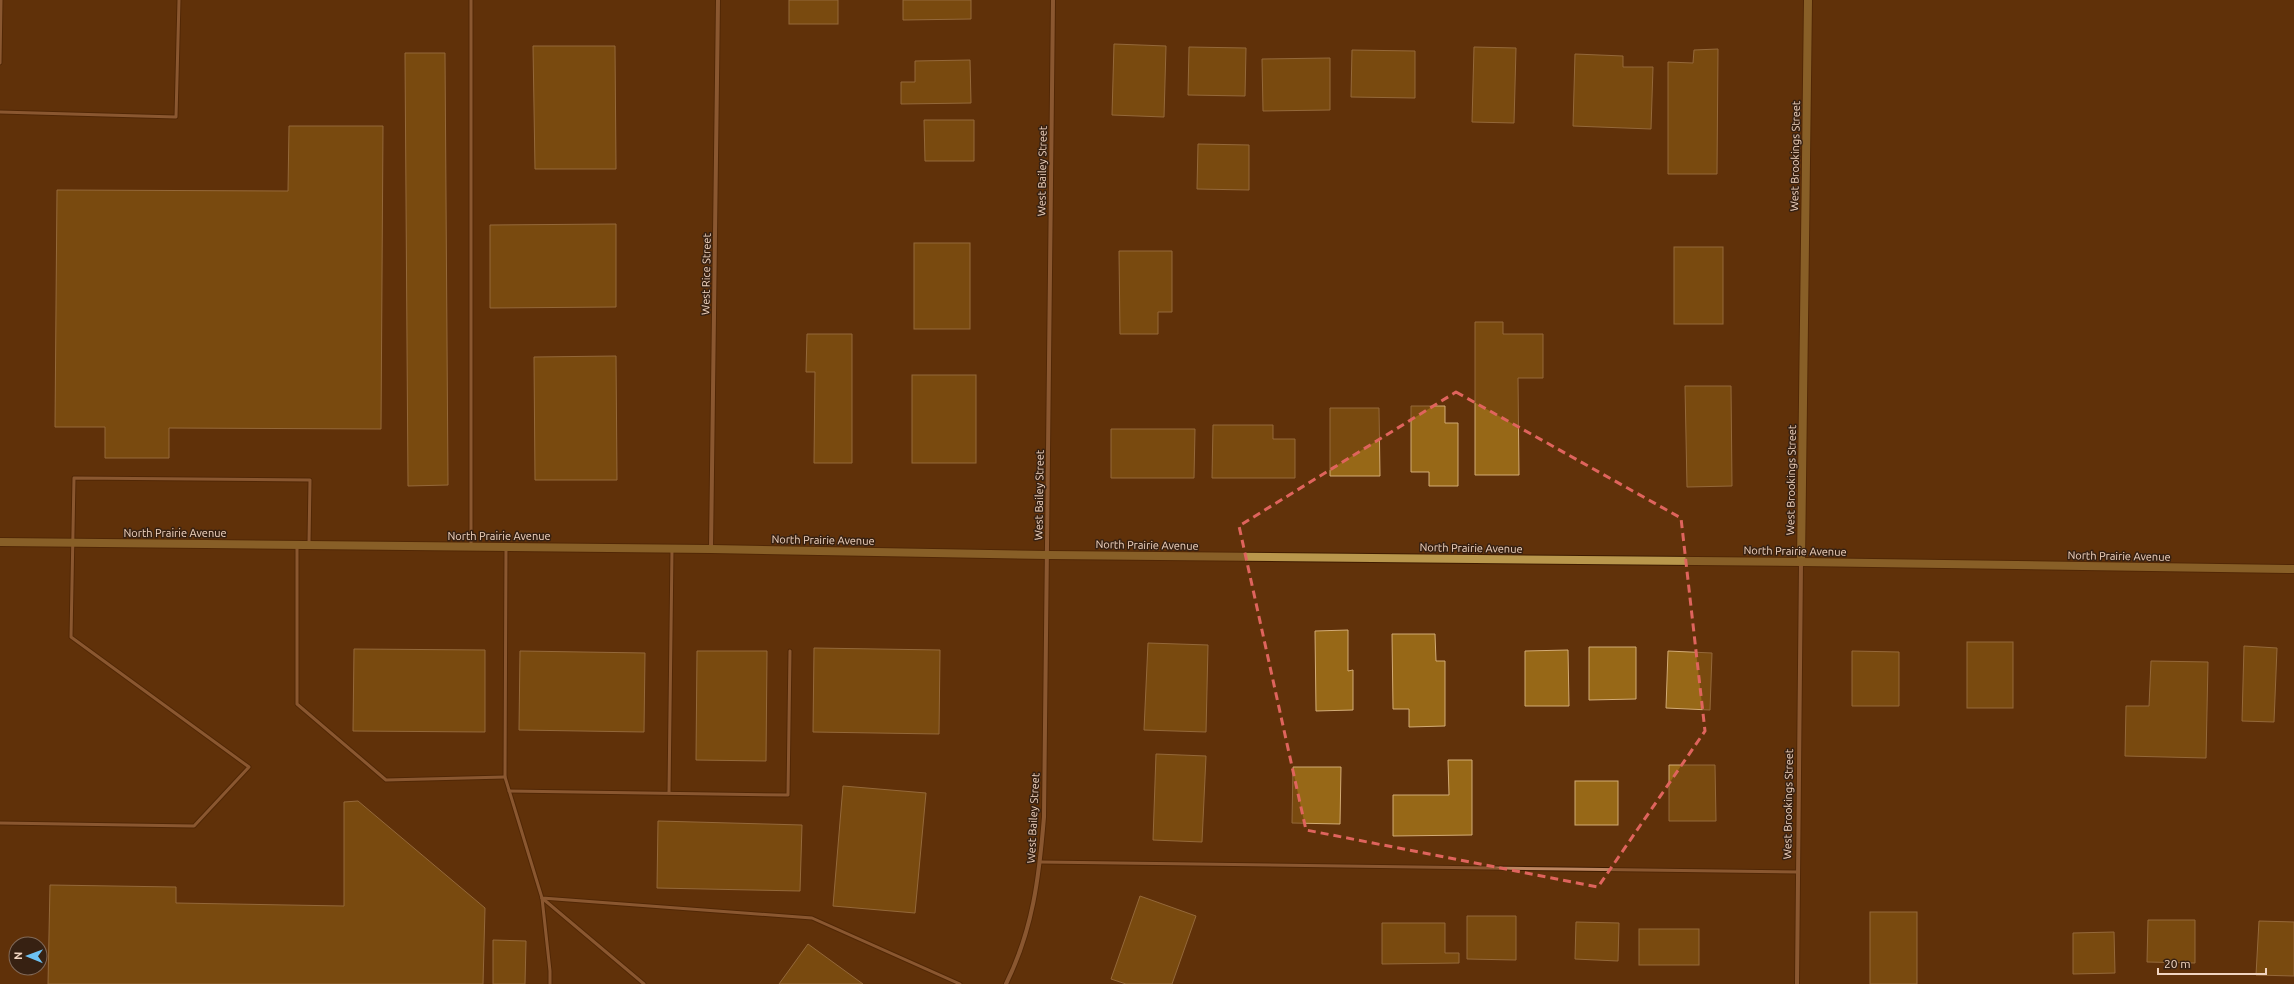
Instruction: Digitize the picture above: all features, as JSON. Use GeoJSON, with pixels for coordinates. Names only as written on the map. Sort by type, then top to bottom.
{"type":"FeatureCollection","features":[{"type":"Feature","properties":{"kind":"street","name":"West Rice Street"},"geometry":{"type":"LineString","coordinates":[[712,549],[718,0]]}},
{"type":"Feature","properties":{"kind":"street","name":"West Bailey Street"},"geometry":{"type":"LineString","coordinates":[[1006,984],[1019,957],[1030,921],[1040,862],[1044,817],[1053,0]]}},
{"type":"Feature","properties":{"kind":"street","name":"West Brookings Street"},"geometry":{"type":"LineString","coordinates":[[1797,984],[1808,0]]}},
{"type":"Feature","properties":{"kind":"street","name":"North Prairie Avenue"},"geometry":{"type":"LineString","coordinates":[[0,542],[672,548],[1048,555],[1801,562],[2294,569]]}},
{"type":"Feature","properties":{"kind":"lane"},"geometry":{"type":"LineString","coordinates":[[0,63],[1,0]]}},
{"type":"Feature","properties":{"kind":"lane"},"geometry":{"type":"LineString","coordinates":[[0,112],[176,117],[179,0]]}},
{"type":"Feature","properties":{"kind":"lane"},"geometry":{"type":"LineString","coordinates":[[471,0],[471,547]]}},
{"type":"Feature","properties":{"kind":"lane"},"geometry":{"type":"LineString","coordinates":[[0,823],[194,826],[249,767],[71,637],[74,543],[74,478],[310,480],[309,545]]}},
{"type":"Feature","properties":{"kind":"lane"},"geometry":{"type":"LineString","coordinates":[[296,545],[297,704],[386,780],[505,777]]}},
{"type":"Feature","properties":{"kind":"lane"},"geometry":{"type":"LineString","coordinates":[[506,547],[505,777],[542,898],[550,971],[550,984]]}},
{"type":"Feature","properties":{"kind":"lane"},"geometry":{"type":"LineString","coordinates":[[669,793],[672,548]]}},
{"type":"Feature","properties":{"kind":"lane"},"geometry":{"type":"LineString","coordinates":[[509,791],[788,795],[790,651]]}},
{"type":"Feature","properties":{"kind":"lane"},"geometry":{"type":"LineString","coordinates":[[1040,862],[1798,872]]}},
{"type":"Feature","properties":{"kind":"lane"},"geometry":{"type":"LineString","coordinates":[[542,898],[644,984]]}},
{"type":"Feature","properties":{"kind":"lane"},"geometry":{"type":"LineString","coordinates":[[542,898],[812,918],[960,984]]}},
{"type":"Feature","properties":{"kind":"highlighted area"},"geometry":{"type":"Polygon","coordinates":[[[1456,392],[1681,518],[1705,731],[1598,887],[1306,830],[1239,526],[1456,392]]]}},
{"type":"Feature","properties":{"kind":"building"},"geometry":{"type":"Polygon","coordinates":[[[789,0],[838,0],[838,24],[789,24],[789,0]]]}},
{"type":"Feature","properties":{"kind":"building"},"geometry":{"type":"Polygon","coordinates":[[[903,0],[971,0],[971,19],[903,20],[903,0]]]}},
{"type":"Feature","properties":{"kind":"building"},"geometry":{"type":"Polygon","coordinates":[[[1114,44],[1166,46],[1164,117],[1112,115],[1114,44]]]}},
{"type":"Feature","properties":{"kind":"building"},"geometry":{"type":"Polygon","coordinates":[[[533,46],[615,46],[616,169],[535,169],[533,46]]]}},
{"type":"Feature","properties":{"kind":"building"},"geometry":{"type":"Polygon","coordinates":[[[1189,47],[1246,48],[1245,96],[1188,95],[1189,47]]]}},
{"type":"Feature","properties":{"kind":"building"},"geometry":{"type":"Polygon","coordinates":[[[1474,47],[1516,48],[1514,123],[1472,122],[1474,47]]]}},
{"type":"Feature","properties":{"kind":"building"},"geometry":{"type":"Polygon","coordinates":[[[1718,49],[1717,174],[1668,174],[1668,62],[1693,63],[1694,50],[1718,49]]]}},
{"type":"Feature","properties":{"kind":"building"},"geometry":{"type":"Polygon","coordinates":[[[1352,50],[1415,51],[1415,98],[1351,97],[1352,50]]]}},
{"type":"Feature","properties":{"kind":"building"},"geometry":{"type":"Polygon","coordinates":[[[405,53],[445,53],[448,485],[408,486],[405,53]]]}},
{"type":"Feature","properties":{"kind":"building"},"geometry":{"type":"Polygon","coordinates":[[[1575,54],[1623,56],[1623,67],[1653,67],[1651,129],[1573,126],[1575,54]]]}},
{"type":"Feature","properties":{"kind":"building"},"geometry":{"type":"Polygon","coordinates":[[[1330,58],[1330,110],[1263,111],[1262,59],[1330,58]]]}},
{"type":"Feature","properties":{"kind":"building"},"geometry":{"type":"Polygon","coordinates":[[[970,60],[971,103],[901,104],[901,82],[915,82],[915,61],[970,60]]]}},
{"type":"Feature","properties":{"kind":"building"},"geometry":{"type":"Polygon","coordinates":[[[924,120],[974,120],[974,161],[925,161],[924,120]]]}},
{"type":"Feature","properties":{"kind":"building"},"geometry":{"type":"Polygon","coordinates":[[[289,126],[383,126],[381,429],[169,428],[169,458],[105,458],[105,427],[55,427],[57,190],[288,191],[289,126]]]}},
{"type":"Feature","properties":{"kind":"building"},"geometry":{"type":"Polygon","coordinates":[[[1198,144],[1249,145],[1249,190],[1197,189],[1198,144]]]}},
{"type":"Feature","properties":{"kind":"building"},"geometry":{"type":"Polygon","coordinates":[[[616,224],[616,307],[490,308],[490,225],[616,224]]]}},
{"type":"Feature","properties":{"kind":"building"},"geometry":{"type":"Polygon","coordinates":[[[914,243],[970,243],[970,329],[914,329],[914,243]]]}},
{"type":"Feature","properties":{"kind":"building"},"geometry":{"type":"Polygon","coordinates":[[[1674,247],[1723,247],[1723,324],[1674,324],[1674,247]]]}},
{"type":"Feature","properties":{"kind":"building"},"geometry":{"type":"Polygon","coordinates":[[[1119,251],[1172,251],[1172,312],[1158,312],[1158,334],[1120,334],[1119,251]]]}},
{"type":"Feature","properties":{"kind":"building"},"geometry":{"type":"Polygon","coordinates":[[[1475,322],[1503,322],[1503,334],[1543,334],[1543,378],[1518,378],[1519,475],[1475,475],[1475,322]]]}},
{"type":"Feature","properties":{"kind":"building"},"geometry":{"type":"Polygon","coordinates":[[[807,334],[852,334],[852,463],[814,463],[815,372],[806,372],[807,334]]]}},
{"type":"Feature","properties":{"kind":"building"},"geometry":{"type":"Polygon","coordinates":[[[616,356],[617,480],[535,480],[534,357],[616,356]]]}},
{"type":"Feature","properties":{"kind":"building"},"geometry":{"type":"Polygon","coordinates":[[[912,375],[976,375],[976,463],[912,463],[912,375]]]}},
{"type":"Feature","properties":{"kind":"building"},"geometry":{"type":"Polygon","coordinates":[[[1685,386],[1731,386],[1732,486],[1687,487],[1685,386]]]}},
{"type":"Feature","properties":{"kind":"building"},"geometry":{"type":"Polygon","coordinates":[[[1411,406],[1445,406],[1445,423],[1458,423],[1458,486],[1429,486],[1429,472],[1411,472],[1411,406]]]}},
{"type":"Feature","properties":{"kind":"building"},"geometry":{"type":"Polygon","coordinates":[[[1330,408],[1379,408],[1380,476],[1330,476],[1330,408]]]}},
{"type":"Feature","properties":{"kind":"building"},"geometry":{"type":"Polygon","coordinates":[[[1213,425],[1273,425],[1273,439],[1295,439],[1295,478],[1212,478],[1213,425]]]}},
{"type":"Feature","properties":{"kind":"building"},"geometry":{"type":"Polygon","coordinates":[[[1111,429],[1195,429],[1194,478],[1111,478],[1111,429]]]}},
{"type":"Feature","properties":{"kind":"building"},"geometry":{"type":"Polygon","coordinates":[[[1348,630],[1348,671],[1353,670],[1353,710],[1316,711],[1315,631],[1348,630]]]}},
{"type":"Feature","properties":{"kind":"building"},"geometry":{"type":"Polygon","coordinates":[[[1392,634],[1435,634],[1436,661],[1445,661],[1445,726],[1409,727],[1409,709],[1393,709],[1392,634]]]}},
{"type":"Feature","properties":{"kind":"building"},"geometry":{"type":"Polygon","coordinates":[[[1967,642],[2013,642],[2013,708],[1967,708],[1967,642]]]}},
{"type":"Feature","properties":{"kind":"building"},"geometry":{"type":"Polygon","coordinates":[[[1148,643],[1208,645],[1206,732],[1144,730],[1148,643]]]}},
{"type":"Feature","properties":{"kind":"building"},"geometry":{"type":"Polygon","coordinates":[[[2244,646],[2277,648],[2274,722],[2242,721],[2244,646]]]}},
{"type":"Feature","properties":{"kind":"building"},"geometry":{"type":"Polygon","coordinates":[[[1589,647],[1636,647],[1636,699],[1589,700],[1589,647]]]}},
{"type":"Feature","properties":{"kind":"building"},"geometry":{"type":"Polygon","coordinates":[[[814,648],[940,650],[939,734],[813,732],[814,648]]]}},
{"type":"Feature","properties":{"kind":"building"},"geometry":{"type":"Polygon","coordinates":[[[354,649],[485,650],[485,732],[353,731],[354,649]]]}},
{"type":"Feature","properties":{"kind":"building"},"geometry":{"type":"Polygon","coordinates":[[[1568,650],[1569,706],[1525,706],[1525,651],[1568,650]]]}},
{"type":"Feature","properties":{"kind":"building"},"geometry":{"type":"Polygon","coordinates":[[[520,651],[645,653],[644,732],[519,730],[520,651]]]}},
{"type":"Feature","properties":{"kind":"building"},"geometry":{"type":"Polygon","coordinates":[[[697,651],[767,651],[766,761],[696,760],[697,651]]]}},
{"type":"Feature","properties":{"kind":"building"},"geometry":{"type":"Polygon","coordinates":[[[1668,651],[1712,653],[1710,710],[1666,708],[1668,651]]]}},
{"type":"Feature","properties":{"kind":"building"},"geometry":{"type":"Polygon","coordinates":[[[1852,651],[1899,652],[1899,706],[1852,706],[1852,651]]]}},
{"type":"Feature","properties":{"kind":"building"},"geometry":{"type":"Polygon","coordinates":[[[2151,661],[2208,662],[2206,758],[2125,756],[2126,706],[2149,706],[2151,661]]]}},
{"type":"Feature","properties":{"kind":"building"},"geometry":{"type":"Polygon","coordinates":[[[1156,754],[1206,756],[1202,842],[1153,840],[1156,754]]]}},
{"type":"Feature","properties":{"kind":"building"},"geometry":{"type":"Polygon","coordinates":[[[1448,760],[1472,760],[1472,835],[1393,836],[1393,795],[1449,795],[1448,760]]]}},
{"type":"Feature","properties":{"kind":"building"},"geometry":{"type":"Polygon","coordinates":[[[1669,765],[1715,765],[1716,821],[1669,821],[1669,765]]]}},
{"type":"Feature","properties":{"kind":"building"},"geometry":{"type":"Polygon","coordinates":[[[1293,767],[1341,767],[1340,824],[1292,823],[1293,767]]]}},
{"type":"Feature","properties":{"kind":"building"},"geometry":{"type":"Polygon","coordinates":[[[1575,781],[1618,781],[1618,825],[1575,825],[1575,781]]]}},
{"type":"Feature","properties":{"kind":"building"},"geometry":{"type":"Polygon","coordinates":[[[843,786],[926,793],[915,913],[833,906],[843,786]]]}},
{"type":"Feature","properties":{"kind":"building"},"geometry":{"type":"Polygon","coordinates":[[[358,801],[485,908],[483,984],[48,984],[50,885],[176,887],[176,903],[344,906],[344,802],[358,801]]]}},
{"type":"Feature","properties":{"kind":"building"},"geometry":{"type":"Polygon","coordinates":[[[658,821],[802,825],[800,891],[657,888],[658,821]]]}},
{"type":"Feature","properties":{"kind":"building"},"geometry":{"type":"Polygon","coordinates":[[[1140,896],[1196,916],[1172,984],[1126,984],[1111,979],[1140,896]]]}},
{"type":"Feature","properties":{"kind":"building"},"geometry":{"type":"Polygon","coordinates":[[[1870,912],[1917,912],[1917,984],[1870,984],[1870,912]]]}},
{"type":"Feature","properties":{"kind":"building"},"geometry":{"type":"Polygon","coordinates":[[[1467,916],[1516,916],[1516,960],[1467,959],[1467,916]]]}},
{"type":"Feature","properties":{"kind":"building"},"geometry":{"type":"Polygon","coordinates":[[[2148,920],[2195,920],[2195,963],[2147,962],[2148,920]]]}},
{"type":"Feature","properties":{"kind":"building"},"geometry":{"type":"Polygon","coordinates":[[[2259,921],[2294,922],[2294,976],[2256,975],[2259,921]]]}},
{"type":"Feature","properties":{"kind":"building"},"geometry":{"type":"Polygon","coordinates":[[[1576,922],[1619,923],[1618,961],[1575,959],[1576,922]]]}},
{"type":"Feature","properties":{"kind":"building"},"geometry":{"type":"Polygon","coordinates":[[[1382,923],[1445,923],[1445,953],[1459,953],[1459,963],[1382,964],[1382,923]]]}},
{"type":"Feature","properties":{"kind":"building"},"geometry":{"type":"Polygon","coordinates":[[[1639,929],[1699,929],[1699,965],[1639,965],[1639,929]]]}},
{"type":"Feature","properties":{"kind":"building"},"geometry":{"type":"Polygon","coordinates":[[[2114,932],[2115,973],[2073,974],[2073,933],[2114,932]]]}},
{"type":"Feature","properties":{"kind":"building"},"geometry":{"type":"Polygon","coordinates":[[[493,940],[526,941],[525,984],[493,984],[493,940]]]}},
{"type":"Feature","properties":{"kind":"building"},"geometry":{"type":"Polygon","coordinates":[[[808,944],[863,984],[779,984],[808,944]]]}}]}
